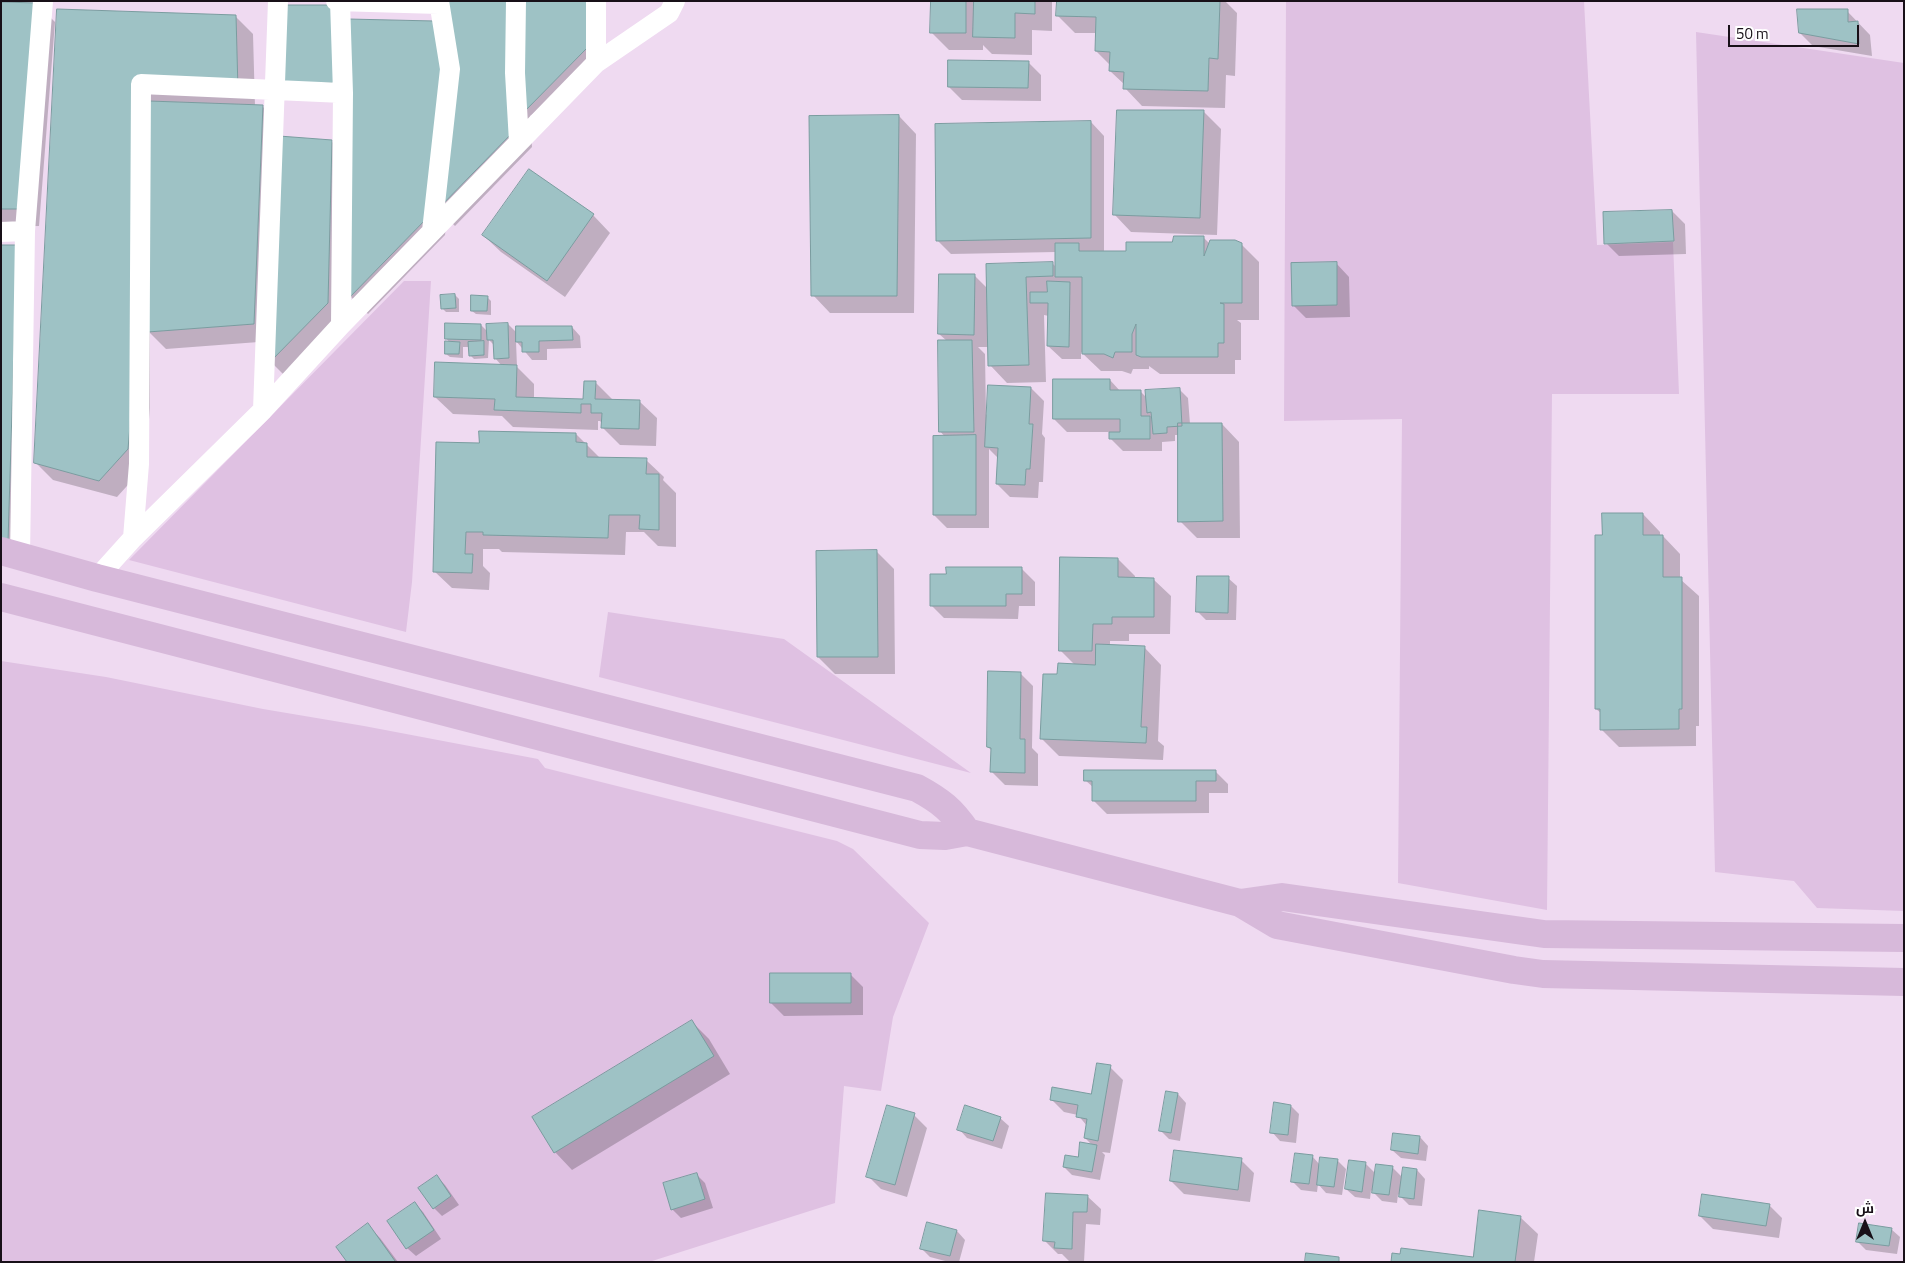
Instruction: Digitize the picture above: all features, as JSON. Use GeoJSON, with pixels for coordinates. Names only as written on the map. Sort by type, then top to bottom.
{"type":"FeatureCollection","features":[{"type":"Feature","properties":{"kind":"main road"},"geometry":{"type":"LineString","coordinates":[[11,554],[97,578],[917,788],[938,799],[955,814],[967,832]]}},
{"type":"Feature","properties":{"kind":"main road"},"geometry":{"type":"LineString","coordinates":[[1,597],[920,835],[945,836],[967,832],[1240,903],[1277,925],[1543,974],[1904,982]]}},
{"type":"Feature","properties":{"kind":"main road"},"geometry":{"type":"LineString","coordinates":[[1240,903],[1282,897],[1544,934],[1904,938]]}},
{"type":"Feature","properties":{"kind":"street"},"geometry":{"type":"LineString","coordinates":[[11,554],[25,231],[43,1]]}},
{"type":"Feature","properties":{"kind":"street"},"geometry":{"type":"LineString","coordinates":[[263,410],[278,1]]}},
{"type":"Feature","properties":{"kind":"street"},"geometry":{"type":"LineString","coordinates":[[336,1],[439,3],[450,69],[432,231]]}},
{"type":"Feature","properties":{"kind":"street"},"geometry":{"type":"LineString","coordinates":[[516,1],[515,73],[519,142]]}},
{"type":"Feature","properties":{"kind":"street"},"geometry":{"type":"LineString","coordinates":[[596,1],[596,63]]}},
{"type":"Feature","properties":{"kind":"street"},"geometry":{"type":"LineString","coordinates":[[97,578],[133,538],[263,410],[341,325],[596,63],[668,13],[675,1]]}},
{"type":"Feature","properties":{"kind":"street"},"geometry":{"type":"LineString","coordinates":[[340,2],[343,93],[341,325]]}},
{"type":"Feature","properties":{"kind":"street"},"geometry":{"type":"LineString","coordinates":[[133,538],[139,464],[141,84],[343,93]]}},
{"type":"Feature","properties":{"kind":"street"},"geometry":{"type":"LineString","coordinates":[[1,232],[25,231]]}},
{"type":"Feature","properties":{"kind":"shaded area"},"geometry":{"type":"Polygon","coordinates":[[[1286,1],[1584,1],[1597,245],[1673,242],[1679,394],[1552,394],[1547,910],[1398,883],[1402,419],[1284,421],[1286,1]]]}},
{"type":"Feature","properties":{"kind":"shaded area"},"geometry":{"type":"Polygon","coordinates":[[[1696,32],[1904,63],[1904,911],[1817,908],[1794,881],[1715,872],[1696,32]]]}},
{"type":"Feature","properties":{"kind":"shaded area"},"geometry":{"type":"Polygon","coordinates":[[[404,281],[431,281],[412,582],[406,632],[129,560],[404,281]]]}},
{"type":"Feature","properties":{"kind":"shaded area"},"geometry":{"type":"Polygon","coordinates":[[[608,612],[784,639],[971,773],[599,677],[608,612]]]}},
{"type":"Feature","properties":{"kind":"shaded area"},"geometry":{"type":"Polygon","coordinates":[[[1,661],[106,677],[263,709],[538,759],[545,768],[837,841],[853,849],[929,923],[893,1017],[881,1091],[844,1086],[835,1203],[649,1262],[1,1262],[1,661]]]}},
{"type":"Feature","properties":{"kind":"building"},"geometry":{"type":"Polygon","coordinates":[[[443,1],[513,1],[515,130],[437,210],[443,1]]]}},
{"type":"Feature","properties":{"kind":"building"},"geometry":{"type":"Polygon","coordinates":[[[522,1],[587,1],[587,48],[524,112],[522,1]]]}},
{"type":"Feature","properties":{"kind":"building"},"geometry":{"type":"Polygon","coordinates":[[[931,1],[966,1],[966,33],[930,33],[931,1]]]}},
{"type":"Feature","properties":{"kind":"building"},"geometry":{"type":"Polygon","coordinates":[[[974,1],[1035,1],[1035,14],[1015,13],[1015,38],[973,37],[974,1]]]}},
{"type":"Feature","properties":{"kind":"building"},"geometry":{"type":"Polygon","coordinates":[[[1057,1],[1220,1],[1218,59],[1209,58],[1208,91],[1123,89],[1124,72],[1109,71],[1110,52],[1095,51],[1096,17],[1056,16],[1057,1]]]}},
{"type":"Feature","properties":{"kind":"building"},"geometry":{"type":"Polygon","coordinates":[[[1,2],[38,3],[22,209],[1,209],[1,2]]]}},
{"type":"Feature","properties":{"kind":"building"},"geometry":{"type":"Polygon","coordinates":[[[276,5],[338,5],[337,83],[275,83],[276,5]]]}},
{"type":"Feature","properties":{"kind":"building"},"geometry":{"type":"Polygon","coordinates":[[[57,9],[236,15],[238,90],[135,87],[133,390],[128,449],[99,481],[34,463],[57,9]]]}},
{"type":"Feature","properties":{"kind":"building"},"geometry":{"type":"Polygon","coordinates":[[[1797,9],[1848,9],[1848,22],[1858,21],[1859,44],[1799,33],[1797,9]]]}},
{"type":"Feature","properties":{"kind":"building"},"geometry":{"type":"Polygon","coordinates":[[[348,19],[434,21],[443,77],[428,217],[349,298],[348,19]]]}},
{"type":"Feature","properties":{"kind":"building"},"geometry":{"type":"Polygon","coordinates":[[[948,60],[1029,61],[1028,88],[948,87],[948,60]]]}},
{"type":"Feature","properties":{"kind":"building"},"geometry":{"type":"Polygon","coordinates":[[[149,101],[263,105],[254,324],[148,332],[149,101]]]}},
{"type":"Feature","properties":{"kind":"building"},"geometry":{"type":"Polygon","coordinates":[[[1117,110],[1204,110],[1200,218],[1113,215],[1117,110]]]}},
{"type":"Feature","properties":{"kind":"building"},"geometry":{"type":"Polygon","coordinates":[[[899,115],[897,296],[811,296],[809,116],[899,115]]]}},
{"type":"Feature","properties":{"kind":"building"},"geometry":{"type":"Polygon","coordinates":[[[1091,121],[1091,238],[936,241],[935,124],[1091,121]]]}},
{"type":"Feature","properties":{"kind":"building"},"geometry":{"type":"Polygon","coordinates":[[[279,136],[332,140],[328,303],[270,362],[279,136]]]}},
{"type":"Feature","properties":{"kind":"building"},"geometry":{"type":"Polygon","coordinates":[[[529,169],[594,214],[547,281],[482,235],[529,169]]]}},
{"type":"Feature","properties":{"kind":"building"},"geometry":{"type":"Polygon","coordinates":[[[1672,210],[1674,241],[1604,244],[1603,212],[1672,210]]]}},
{"type":"Feature","properties":{"kind":"building"},"geometry":{"type":"Polygon","coordinates":[[[1174,236],[1204,236],[1204,256],[1210,240],[1235,240],[1242,243],[1242,303],[1220,303],[1224,304],[1224,343],[1218,343],[1218,357],[1141,357],[1136,355],[1136,324],[1132,334],[1132,352],[1115,352],[1113,358],[1104,354],[1082,354],[1082,277],[1055,277],[1055,243],[1079,243],[1079,251],[1126,251],[1126,242],[1172,242],[1174,236]]]}},
{"type":"Feature","properties":{"kind":"building"},"geometry":{"type":"Polygon","coordinates":[[[1,245],[17,245],[8,542],[1,540],[1,245]]]}},
{"type":"Feature","properties":{"kind":"building"},"geometry":{"type":"Polygon","coordinates":[[[1053,262],[1053,276],[1026,277],[1029,365],[988,366],[986,264],[1053,262]]]}},
{"type":"Feature","properties":{"kind":"building"},"geometry":{"type":"Polygon","coordinates":[[[1337,262],[1337,305],[1292,306],[1291,263],[1337,262]]]}},
{"type":"Feature","properties":{"kind":"building"},"geometry":{"type":"Polygon","coordinates":[[[939,274],[975,274],[974,335],[938,334],[939,274]]]}},
{"type":"Feature","properties":{"kind":"building"},"geometry":{"type":"Polygon","coordinates":[[[1047,281],[1070,282],[1069,347],[1047,346],[1048,303],[1030,303],[1030,292],[1047,292],[1047,281]]]}},
{"type":"Feature","properties":{"kind":"building"},"geometry":{"type":"Polygon","coordinates":[[[455,294],[456,308],[441,309],[440,295],[455,294]]]}},
{"type":"Feature","properties":{"kind":"building"},"geometry":{"type":"Polygon","coordinates":[[[471,295],[488,296],[487,311],[471,311],[471,295]]]}},
{"type":"Feature","properties":{"kind":"building"},"geometry":{"type":"Polygon","coordinates":[[[445,323],[481,324],[481,340],[445,339],[445,323]]]}},
{"type":"Feature","properties":{"kind":"building"},"geometry":{"type":"Polygon","coordinates":[[[508,323],[509,358],[494,359],[493,340],[487,340],[486,324],[508,323]]]}},
{"type":"Feature","properties":{"kind":"building"},"geometry":{"type":"Polygon","coordinates":[[[516,326],[572,326],[573,340],[539,341],[539,352],[522,352],[522,342],[516,342],[516,326]]]}},
{"type":"Feature","properties":{"kind":"building"},"geometry":{"type":"Polygon","coordinates":[[[938,340],[972,340],[974,432],[939,432],[938,340]]]}},
{"type":"Feature","properties":{"kind":"building"},"geometry":{"type":"Polygon","coordinates":[[[445,341],[460,342],[459,354],[445,354],[445,341]]]}},
{"type":"Feature","properties":{"kind":"building"},"geometry":{"type":"Polygon","coordinates":[[[484,341],[484,355],[469,356],[468,342],[484,341]]]}},
{"type":"Feature","properties":{"kind":"building"},"geometry":{"type":"Polygon","coordinates":[[[435,362],[517,365],[516,397],[583,399],[584,381],[596,381],[595,399],[640,400],[639,429],[601,428],[602,413],[591,413],[591,404],[581,404],[581,413],[494,410],[495,399],[434,397],[435,362]]]}},
{"type":"Feature","properties":{"kind":"building"},"geometry":{"type":"Polygon","coordinates":[[[1053,379],[1110,379],[1110,390],[1141,390],[1141,416],[1150,416],[1150,439],[1109,439],[1109,432],[1120,432],[1120,419],[1053,419],[1053,379]]]}},
{"type":"Feature","properties":{"kind":"building"},"geometry":{"type":"Polygon","coordinates":[[[988,385],[1031,387],[1029,424],[1033,424],[1030,469],[1026,469],[1025,485],[996,484],[998,448],[985,447],[988,385]]]}},
{"type":"Feature","properties":{"kind":"building"},"geometry":{"type":"Polygon","coordinates":[[[1180,388],[1182,426],[1167,427],[1167,433],[1153,434],[1151,412],[1147,413],[1145,390],[1180,388]]]}},
{"type":"Feature","properties":{"kind":"building"},"geometry":{"type":"Polygon","coordinates":[[[1178,423],[1222,423],[1223,521],[1178,522],[1178,423]]]}},
{"type":"Feature","properties":{"kind":"building"},"geometry":{"type":"Polygon","coordinates":[[[479,431],[576,433],[576,442],[587,443],[587,457],[647,458],[646,474],[659,474],[659,530],[639,529],[640,515],[609,515],[608,538],[483,535],[483,532],[466,532],[465,554],[473,554],[472,573],[433,572],[436,442],[479,443],[479,431]]]}},
{"type":"Feature","properties":{"kind":"building"},"geometry":{"type":"Polygon","coordinates":[[[976,435],[976,515],[933,515],[933,436],[976,435]]]}},
{"type":"Feature","properties":{"kind":"building"},"geometry":{"type":"Polygon","coordinates":[[[1602,513],[1643,513],[1643,535],[1663,535],[1663,577],[1682,577],[1682,709],[1679,709],[1679,729],[1600,730],[1600,709],[1595,709],[1595,535],[1602,535],[1602,513]]]}},
{"type":"Feature","properties":{"kind":"building"},"geometry":{"type":"Polygon","coordinates":[[[877,550],[878,657],[817,657],[816,551],[877,550]]]}},
{"type":"Feature","properties":{"kind":"building"},"geometry":{"type":"Polygon","coordinates":[[[1060,557],[1118,558],[1118,577],[1154,578],[1154,617],[1112,617],[1112,624],[1093,624],[1092,651],[1059,651],[1060,557]]]}},
{"type":"Feature","properties":{"kind":"building"},"geometry":{"type":"Polygon","coordinates":[[[946,567],[1022,567],[1022,594],[1006,594],[1006,606],[930,606],[930,574],[946,574],[946,567]]]}},
{"type":"Feature","properties":{"kind":"building"},"geometry":{"type":"Polygon","coordinates":[[[1197,576],[1229,576],[1228,613],[1196,612],[1197,576]]]}},
{"type":"Feature","properties":{"kind":"building"},"geometry":{"type":"Polygon","coordinates":[[[1096,644],[1145,646],[1141,727],[1147,727],[1146,743],[1040,739],[1043,674],[1057,674],[1058,663],[1095,665],[1096,644]]]}},
{"type":"Feature","properties":{"kind":"building"},"geometry":{"type":"Polygon","coordinates":[[[988,671],[1021,672],[1020,739],[1025,739],[1025,773],[990,772],[991,748],[987,747],[988,671]]]}},
{"type":"Feature","properties":{"kind":"building"},"geometry":{"type":"Polygon","coordinates":[[[1084,770],[1216,770],[1216,781],[1196,781],[1196,801],[1092,801],[1092,781],[1084,781],[1084,770]]]}},
{"type":"Feature","properties":{"kind":"building"},"geometry":{"type":"Polygon","coordinates":[[[770,973],[851,973],[851,1003],[770,1003],[770,973]]]}},
{"type":"Feature","properties":{"kind":"building"},"geometry":{"type":"Polygon","coordinates":[[[692,1020],[714,1056],[554,1153],[532,1117],[692,1020]]]}},
{"type":"Feature","properties":{"kind":"building"},"geometry":{"type":"Polygon","coordinates":[[[1097,1063],[1111,1065],[1098,1141],[1084,1138],[1087,1119],[1076,1117],[1078,1105],[1050,1100],[1052,1087],[1091,1094],[1097,1063]]]}},
{"type":"Feature","properties":{"kind":"building"},"geometry":{"type":"Polygon","coordinates":[[[1166,1091],[1178,1093],[1171,1133],[1159,1131],[1166,1091]]]}},
{"type":"Feature","properties":{"kind":"building"},"geometry":{"type":"Polygon","coordinates":[[[1274,1102],[1291,1105],[1288,1135],[1270,1133],[1274,1102]]]}},
{"type":"Feature","properties":{"kind":"building"},"geometry":{"type":"Polygon","coordinates":[[[887,1105],[915,1113],[895,1185],[866,1177],[887,1105]]]}},
{"type":"Feature","properties":{"kind":"building"},"geometry":{"type":"Polygon","coordinates":[[[965,1105],[1001,1117],[993,1141],[957,1130],[965,1105]]]}},
{"type":"Feature","properties":{"kind":"building"},"geometry":{"type":"Polygon","coordinates":[[[1393,1133],[1420,1136],[1418,1154],[1391,1150],[1393,1133]]]}},
{"type":"Feature","properties":{"kind":"building"},"geometry":{"type":"Polygon","coordinates":[[[1080,1142],[1097,1145],[1092,1172],[1063,1167],[1065,1155],[1078,1157],[1080,1142]]]}},
{"type":"Feature","properties":{"kind":"building"},"geometry":{"type":"Polygon","coordinates":[[[1174,1150],[1242,1158],[1238,1190],[1170,1181],[1174,1150]]]}},
{"type":"Feature","properties":{"kind":"building"},"geometry":{"type":"Polygon","coordinates":[[[1295,1153],[1313,1155],[1309,1184],[1291,1182],[1295,1153]]]}},
{"type":"Feature","properties":{"kind":"building"},"geometry":{"type":"Polygon","coordinates":[[[1320,1157],[1338,1159],[1334,1187],[1317,1185],[1320,1157]]]}},
{"type":"Feature","properties":{"kind":"building"},"geometry":{"type":"Polygon","coordinates":[[[1349,1160],[1366,1162],[1362,1192],[1345,1189],[1349,1160]]]}},
{"type":"Feature","properties":{"kind":"building"},"geometry":{"type":"Polygon","coordinates":[[[1376,1164],[1393,1166],[1389,1195],[1372,1193],[1376,1164]]]}},
{"type":"Feature","properties":{"kind":"building"},"geometry":{"type":"Polygon","coordinates":[[[1403,1167],[1417,1169],[1414,1199],[1399,1197],[1403,1167]]]}},
{"type":"Feature","properties":{"kind":"building"},"geometry":{"type":"Polygon","coordinates":[[[697,1173],[705,1199],[671,1210],[663,1183],[697,1173]]]}},
{"type":"Feature","properties":{"kind":"building"},"geometry":{"type":"Polygon","coordinates":[[[437,1175],[451,1196],[433,1209],[418,1188],[437,1175]]]}},
{"type":"Feature","properties":{"kind":"building"},"geometry":{"type":"Polygon","coordinates":[[[1046,1193],[1088,1195],[1087,1212],[1073,1212],[1072,1249],[1054,1248],[1055,1242],[1043,1241],[1046,1193]]]}},
{"type":"Feature","properties":{"kind":"building"},"geometry":{"type":"Polygon","coordinates":[[[1702,1194],[1770,1204],[1766,1226],[1699,1216],[1702,1194]]]}},
{"type":"Feature","properties":{"kind":"building"},"geometry":{"type":"Polygon","coordinates":[[[415,1202],[434,1230],[406,1249],[387,1221],[415,1202]]]}},
{"type":"Feature","properties":{"kind":"building"},"geometry":{"type":"Polygon","coordinates":[[[1479,1210],[1521,1216],[1515,1262],[1391,1262],[1392,1253],[1400,1254],[1401,1248],[1473,1257],[1479,1210]]]}},
{"type":"Feature","properties":{"kind":"building"},"geometry":{"type":"Polygon","coordinates":[[[927,1222],[957,1230],[950,1256],[920,1249],[927,1222]]]}},
{"type":"Feature","properties":{"kind":"building"},"geometry":{"type":"Polygon","coordinates":[[[368,1223],[395,1261],[347,1262],[336,1247],[368,1223]]]}},
{"type":"Feature","properties":{"kind":"building"},"geometry":{"type":"Polygon","coordinates":[[[1859,1223],[1892,1228],[1889,1246],[1856,1242],[1859,1223]]]}},
{"type":"Feature","properties":{"kind":"building"},"geometry":{"type":"Polygon","coordinates":[[[1306,1253],[1339,1257],[1339,1262],[1305,1262],[1306,1253]]]}}]}
